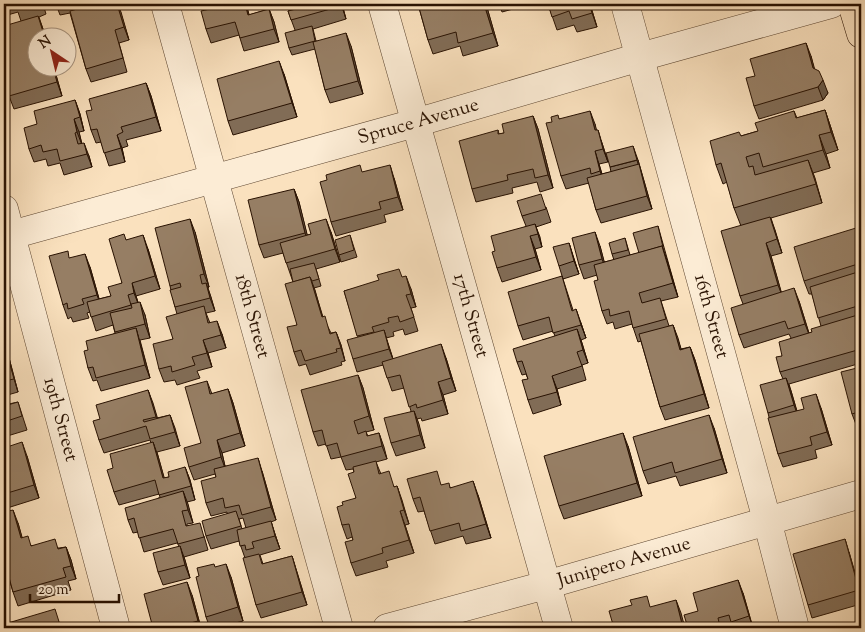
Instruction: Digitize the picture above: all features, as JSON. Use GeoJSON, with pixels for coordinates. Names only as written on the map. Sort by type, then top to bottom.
{"type":"FeatureCollection","features":[{"type":"Feature","properties":{"kind":"main road"},"geometry":{"type":"LineString","coordinates":[[852,4],[861,34]]}},
{"type":"Feature","properties":{"kind":"street","name":"18th Street"},"geometry":{"type":"LineString","coordinates":[[165,4],[339,628]]}},
{"type":"Feature","properties":{"kind":"street","name":"17th Street"},"geometry":{"type":"LineString","coordinates":[[382,4],[559,628]]}},
{"type":"Feature","properties":{"kind":"street","name":"16th Street"},"geometry":{"type":"LineString","coordinates":[[625,4],[795,628]]}},
{"type":"Feature","properties":{"kind":"street","name":"Spruce Avenue"},"geometry":{"type":"LineString","coordinates":[[6,227],[215,178],[415,123],[640,56],[831,4]]}},
{"type":"Feature","properties":{"kind":"street","name":"19th Street"},"geometry":{"type":"LineString","coordinates":[[6,227],[116,628]]}},
{"type":"Feature","properties":{"kind":"street","name":"Junipero Avenue"},"geometry":{"type":"LineString","coordinates":[[387,628],[546,585],[861,494]]}},
{"type":"Feature","properties":{"kind":"building"},"geometry":{"type":"Polygon","coordinates":[[[15,4],[32,4],[17,8],[15,4]]]}},
{"type":"Feature","properties":{"kind":"building"},"geometry":{"type":"Polygon","coordinates":[[[96,4],[117,4],[124,27],[115,30],[123,58],[86,69],[78,40],[78,28],[75,28],[70,11],[96,4]]]}},
{"type":"Feature","properties":{"kind":"building"},"geometry":{"type":"Polygon","coordinates":[[[208,4],[245,4],[248,15],[269,9],[274,29],[240,38],[235,22],[206,29],[201,11],[210,9],[208,4]]]}},
{"type":"Feature","properties":{"kind":"building"},"geometry":{"type":"Polygon","coordinates":[[[303,4],[341,4],[341,6],[291,20],[288,11],[304,7],[303,4]]]}},
{"type":"Feature","properties":{"kind":"building"},"geometry":{"type":"Polygon","coordinates":[[[418,4],[484,4],[493,33],[458,43],[456,32],[428,40],[418,4]]]}},
{"type":"Feature","properties":{"kind":"building"},"geometry":{"type":"Polygon","coordinates":[[[548,4],[589,4],[592,13],[572,19],[569,11],[552,17],[548,4]]]}},
{"type":"Feature","properties":{"kind":"building"},"geometry":{"type":"Polygon","coordinates":[[[38,16],[42,28],[28,28],[28,78],[56,78],[57,82],[9,96],[4,76],[6,71],[4,65],[4,26],[38,16]]]}},
{"type":"Feature","properties":{"kind":"building"},"geometry":{"type":"Polygon","coordinates":[[[312,26],[315,41],[289,48],[285,33],[312,26]]]}},
{"type":"Feature","properties":{"kind":"building"},"geometry":{"type":"Polygon","coordinates":[[[346,33],[358,81],[325,90],[313,42],[346,33]]]}},
{"type":"Feature","properties":{"kind":"building"},"geometry":{"type":"Polygon","coordinates":[[[806,43],[813,68],[819,71],[823,80],[818,87],[754,106],[746,78],[755,76],[750,59],[806,43]]]}},
{"type":"Feature","properties":{"kind":"building"},"geometry":{"type":"Polygon","coordinates":[[[279,61],[292,103],[228,121],[217,79],[279,61]]]}},
{"type":"Feature","properties":{"kind":"building"},"geometry":{"type":"Polygon","coordinates":[[[146,83],[156,117],[121,127],[123,132],[117,135],[121,148],[104,153],[97,129],[91,130],[86,111],[92,110],[89,99],[146,83]]]}},
{"type":"Feature","properties":{"kind":"building"},"geometry":{"type":"Polygon","coordinates":[[[75,100],[80,117],[74,119],[77,132],[75,133],[78,144],[84,143],[87,154],[60,161],[57,149],[43,152],[41,145],[29,149],[24,128],[37,124],[34,111],[75,100]]]}},
{"type":"Feature","properties":{"kind":"building"},"geometry":{"type":"Polygon","coordinates":[[[825,110],[831,132],[819,135],[823,150],[763,167],[759,153],[746,157],[749,167],[753,166],[755,175],[808,160],[816,184],[734,208],[721,163],[716,165],[710,141],[739,132],[741,136],[758,131],[755,123],[794,111],[796,118],[825,110]]]}},
{"type":"Feature","properties":{"kind":"building"},"geometry":{"type":"Polygon","coordinates":[[[590,111],[603,149],[595,151],[600,171],[591,174],[590,168],[561,176],[546,123],[552,122],[551,117],[558,115],[559,119],[590,111]]]}},
{"type":"Feature","properties":{"kind":"building"},"geometry":{"type":"Polygon","coordinates":[[[533,116],[548,175],[535,178],[533,169],[507,175],[508,180],[472,189],[459,141],[498,130],[498,134],[504,133],[502,124],[533,116]]]}},
{"type":"Feature","properties":{"kind":"building"},"geometry":{"type":"Polygon","coordinates":[[[633,146],[637,160],[610,167],[606,153],[633,146]]]}},
{"type":"Feature","properties":{"kind":"building"},"geometry":{"type":"Polygon","coordinates":[[[639,164],[647,196],[596,210],[587,178],[639,164]]]}},
{"type":"Feature","properties":{"kind":"building"},"geometry":{"type":"Polygon","coordinates":[[[360,165],[362,172],[390,165],[398,197],[379,202],[381,209],[331,222],[320,182],[327,180],[326,175],[360,165]]]}},
{"type":"Feature","properties":{"kind":"building"},"geometry":{"type":"Polygon","coordinates":[[[294,189],[305,233],[259,245],[248,200],[294,189]]]}},
{"type":"Feature","properties":{"kind":"building"},"geometry":{"type":"Polygon","coordinates":[[[541,194],[546,209],[522,216],[517,201],[541,194]]]}},
{"type":"Feature","properties":{"kind":"building"},"geometry":{"type":"Polygon","coordinates":[[[770,217],[777,239],[766,243],[778,285],[740,296],[721,231],[770,217]]]}},
{"type":"Feature","properties":{"kind":"building"},"geometry":{"type":"Polygon","coordinates":[[[190,219],[204,274],[200,275],[202,284],[206,283],[210,298],[175,307],[170,290],[181,287],[180,283],[170,286],[155,228],[190,219]]]}},
{"type":"Feature","properties":{"kind":"building"},"geometry":{"type":"Polygon","coordinates":[[[326,219],[335,249],[286,263],[280,243],[311,234],[308,224],[326,219]]]}},
{"type":"Feature","properties":{"kind":"building"},"geometry":{"type":"Polygon","coordinates":[[[535,224],[538,234],[530,236],[536,257],[497,268],[492,252],[495,251],[491,236],[535,224]]]}},
{"type":"Feature","properties":{"kind":"building"},"geometry":{"type":"Polygon","coordinates":[[[658,226],[663,247],[639,253],[633,233],[658,226]]]}},
{"type":"Feature","properties":{"kind":"building"},"geometry":{"type":"Polygon","coordinates":[[[856,228],[861,245],[861,263],[804,281],[794,247],[856,228]]]}},
{"type":"Feature","properties":{"kind":"building"},"geometry":{"type":"Polygon","coordinates":[[[595,232],[602,259],[579,265],[572,238],[595,232]]]}},
{"type":"Feature","properties":{"kind":"building"},"geometry":{"type":"Polygon","coordinates":[[[124,234],[126,240],[143,235],[155,276],[132,283],[134,293],[128,295],[131,305],[91,317],[87,302],[111,296],[108,287],[122,283],[109,239],[124,234]]]}},
{"type":"Feature","properties":{"kind":"building"},"geometry":{"type":"Polygon","coordinates":[[[350,235],[354,250],[339,255],[335,240],[350,235]]]}},
{"type":"Feature","properties":{"kind":"building"},"geometry":{"type":"Polygon","coordinates":[[[625,238],[628,250],[612,254],[609,243],[625,238]]]}},
{"type":"Feature","properties":{"kind":"building"},"geometry":{"type":"Polygon","coordinates":[[[569,243],[574,261],[559,266],[553,247],[569,243]]]}},
{"type":"Feature","properties":{"kind":"building"},"geometry":{"type":"Polygon","coordinates":[[[662,246],[673,283],[639,293],[642,303],[660,298],[666,319],[633,328],[629,311],[610,316],[609,309],[602,311],[594,281],[598,280],[594,265],[662,246]]]}},
{"type":"Feature","properties":{"kind":"building"},"geometry":{"type":"Polygon","coordinates":[[[68,251],[69,258],[85,254],[97,295],[82,299],[84,304],[68,309],[67,303],[63,305],[49,256],[68,251]]]}},
{"type":"Feature","properties":{"kind":"building"},"geometry":{"type":"Polygon","coordinates":[[[314,263],[319,279],[312,281],[310,277],[293,282],[290,269],[314,263]]]}},
{"type":"Feature","properties":{"kind":"building"},"geometry":{"type":"Polygon","coordinates":[[[399,269],[402,277],[406,276],[411,294],[406,295],[414,317],[400,322],[398,316],[388,318],[389,322],[372,327],[374,332],[357,336],[344,291],[379,280],[377,275],[399,269]]]}},
{"type":"Feature","properties":{"kind":"building"},"geometry":{"type":"Polygon","coordinates":[[[861,271],[861,305],[818,318],[810,287],[861,271]]]}},
{"type":"Feature","properties":{"kind":"building"},"geometry":{"type":"Polygon","coordinates":[[[562,276],[572,311],[576,309],[581,325],[553,333],[549,317],[518,326],[508,292],[562,276]]]}},
{"type":"Feature","properties":{"kind":"building"},"geometry":{"type":"Polygon","coordinates":[[[310,277],[322,317],[325,316],[330,334],[336,332],[341,348],[336,349],[337,352],[305,361],[301,350],[294,352],[287,327],[297,325],[285,284],[310,277]]]}},
{"type":"Feature","properties":{"kind":"building"},"geometry":{"type":"Polygon","coordinates":[[[794,288],[805,324],[788,329],[785,321],[739,335],[731,308],[794,288]]]}},
{"type":"Feature","properties":{"kind":"building"},"geometry":{"type":"Polygon","coordinates":[[[140,302],[145,324],[115,332],[110,313],[132,308],[131,304],[140,302]]]}},
{"type":"Feature","properties":{"kind":"building"},"geometry":{"type":"Polygon","coordinates":[[[204,306],[208,323],[217,321],[221,335],[203,340],[207,353],[192,357],[195,365],[172,372],[171,366],[159,369],[153,344],[173,339],[166,317],[204,306]]]}},
{"type":"Feature","properties":{"kind":"building"},"geometry":{"type":"Polygon","coordinates":[[[861,314],[861,349],[780,372],[776,357],[782,356],[779,342],[812,332],[811,329],[861,314]]]}},
{"type":"Feature","properties":{"kind":"building"},"geometry":{"type":"Polygon","coordinates":[[[673,325],[680,350],[690,347],[704,394],[660,407],[639,334],[673,325]]]}},
{"type":"Feature","properties":{"kind":"building"},"geometry":{"type":"Polygon","coordinates":[[[136,328],[145,365],[96,378],[93,367],[88,368],[84,351],[88,350],[86,341],[136,328]]]}},
{"type":"Feature","properties":{"kind":"building"},"geometry":{"type":"Polygon","coordinates":[[[577,329],[583,350],[577,352],[582,366],[552,376],[557,392],[528,400],[522,380],[528,379],[522,361],[517,362],[513,349],[577,329]]]}},
{"type":"Feature","properties":{"kind":"building"},"geometry":{"type":"Polygon","coordinates":[[[384,330],[389,349],[353,359],[347,340],[384,330]]]}},
{"type":"Feature","properties":{"kind":"building"},"geometry":{"type":"Polygon","coordinates":[[[4,343],[14,379],[4,381],[4,343]]]}},
{"type":"Feature","properties":{"kind":"building"},"geometry":{"type":"Polygon","coordinates":[[[441,344],[451,378],[438,382],[443,400],[417,408],[416,404],[409,407],[400,375],[387,378],[382,362],[441,344]]]}},
{"type":"Feature","properties":{"kind":"building"},"geometry":{"type":"Polygon","coordinates":[[[861,367],[861,411],[852,414],[841,372],[861,367]]]}},
{"type":"Feature","properties":{"kind":"building"},"geometry":{"type":"Polygon","coordinates":[[[358,375],[369,416],[354,421],[358,434],[366,431],[367,436],[379,433],[382,446],[341,457],[337,443],[326,446],[322,430],[313,432],[301,390],[358,375]]]}},
{"type":"Feature","properties":{"kind":"building"},"geometry":{"type":"Polygon","coordinates":[[[786,378],[794,405],[768,413],[760,385],[786,378]]]}},
{"type":"Feature","properties":{"kind":"building"},"geometry":{"type":"Polygon","coordinates":[[[207,381],[210,394],[228,389],[240,433],[217,440],[221,457],[189,467],[184,448],[201,443],[185,387],[207,381]]]}},
{"type":"Feature","properties":{"kind":"building"},"geometry":{"type":"Polygon","coordinates":[[[148,390],[156,417],[143,420],[144,422],[170,415],[175,432],[150,439],[146,426],[99,440],[93,421],[100,419],[96,405],[148,390]]]}},
{"type":"Feature","properties":{"kind":"building"},"geometry":{"type":"Polygon","coordinates":[[[816,394],[827,432],[810,437],[812,445],[778,454],[768,418],[804,409],[801,398],[816,394]]]}},
{"type":"Feature","properties":{"kind":"building"},"geometry":{"type":"Polygon","coordinates":[[[18,402],[22,416],[4,422],[4,406],[18,402]]]}},
{"type":"Feature","properties":{"kind":"building"},"geometry":{"type":"Polygon","coordinates":[[[414,411],[420,435],[391,443],[384,418],[414,411]]]}},
{"type":"Feature","properties":{"kind":"building"},"geometry":{"type":"Polygon","coordinates":[[[709,415],[722,459],[675,473],[672,462],[643,471],[633,437],[709,415]]]}},
{"type":"Feature","properties":{"kind":"building"},"geometry":{"type":"Polygon","coordinates":[[[623,433],[637,483],[559,506],[544,456],[623,433]]]}},
{"type":"Feature","properties":{"kind":"building"},"geometry":{"type":"Polygon","coordinates":[[[22,442],[34,485],[4,494],[4,448],[22,442]]]}},
{"type":"Feature","properties":{"kind":"building"},"geometry":{"type":"Polygon","coordinates":[[[153,442],[163,478],[169,477],[168,472],[185,467],[191,486],[159,495],[155,480],[114,492],[107,470],[113,468],[110,454],[153,442]]]}},
{"type":"Feature","properties":{"kind":"building"},"geometry":{"type":"Polygon","coordinates":[[[258,458],[271,507],[242,515],[239,505],[225,508],[223,498],[206,503],[201,481],[216,477],[214,469],[258,458]]]}},
{"type":"Feature","properties":{"kind":"building"},"geometry":{"type":"Polygon","coordinates":[[[376,461],[379,474],[389,471],[394,487],[397,486],[404,510],[400,511],[409,540],[382,548],[383,553],[351,563],[345,542],[353,540],[349,524],[342,525],[337,507],[343,505],[342,502],[356,498],[348,474],[354,472],[353,467],[376,461]]]}},
{"type":"Feature","properties":{"kind":"building"},"geometry":{"type":"Polygon","coordinates":[[[437,471],[441,485],[449,483],[450,488],[473,481],[486,524],[461,531],[459,523],[430,531],[420,497],[413,499],[407,479],[437,471]]]}},
{"type":"Feature","properties":{"kind":"building"},"geometry":{"type":"Polygon","coordinates":[[[183,491],[188,510],[182,511],[186,526],[200,523],[204,537],[178,544],[173,529],[139,538],[134,518],[128,520],[125,508],[183,491]]]}},
{"type":"Feature","properties":{"kind":"building"},"geometry":{"type":"Polygon","coordinates":[[[13,510],[21,538],[28,536],[31,546],[55,539],[58,549],[66,547],[71,566],[63,568],[66,577],[13,592],[4,559],[4,512],[13,510]]]}},
{"type":"Feature","properties":{"kind":"building"},"geometry":{"type":"Polygon","coordinates":[[[236,511],[241,526],[206,536],[202,521],[236,511]]]}},
{"type":"Feature","properties":{"kind":"building"},"geometry":{"type":"Polygon","coordinates":[[[271,521],[275,536],[252,542],[254,548],[246,550],[245,545],[240,546],[237,530],[271,521]]]}},
{"type":"Feature","properties":{"kind":"building"},"geometry":{"type":"Polygon","coordinates":[[[845,539],[859,590],[808,605],[793,554],[845,539]]]}},
{"type":"Feature","properties":{"kind":"building"},"geometry":{"type":"Polygon","coordinates":[[[180,546],[185,565],[158,572],[153,553],[180,546]]]}},
{"type":"Feature","properties":{"kind":"building"},"geometry":{"type":"Polygon","coordinates":[[[259,554],[262,564],[292,556],[302,592],[256,605],[243,558],[259,554]]]}},
{"type":"Feature","properties":{"kind":"building"},"geometry":{"type":"Polygon","coordinates":[[[214,564],[215,567],[226,564],[238,607],[206,617],[196,577],[199,576],[197,568],[214,564]]]}},
{"type":"Feature","properties":{"kind":"building"},"geometry":{"type":"Polygon","coordinates":[[[738,580],[749,616],[731,622],[729,615],[718,618],[720,627],[716,628],[688,628],[684,615],[698,611],[693,593],[738,580]]]}},
{"type":"Feature","properties":{"kind":"building"},"geometry":{"type":"Polygon","coordinates":[[[187,582],[198,621],[172,628],[153,628],[144,594],[187,582]]]}},
{"type":"Feature","properties":{"kind":"building"},"geometry":{"type":"Polygon","coordinates":[[[647,596],[650,607],[676,600],[683,628],[614,628],[609,611],[632,605],[630,600],[647,596]]]}},
{"type":"Feature","properties":{"kind":"building"},"geometry":{"type":"Polygon","coordinates":[[[55,609],[61,628],[9,628],[8,623],[55,609]]]}}]}
